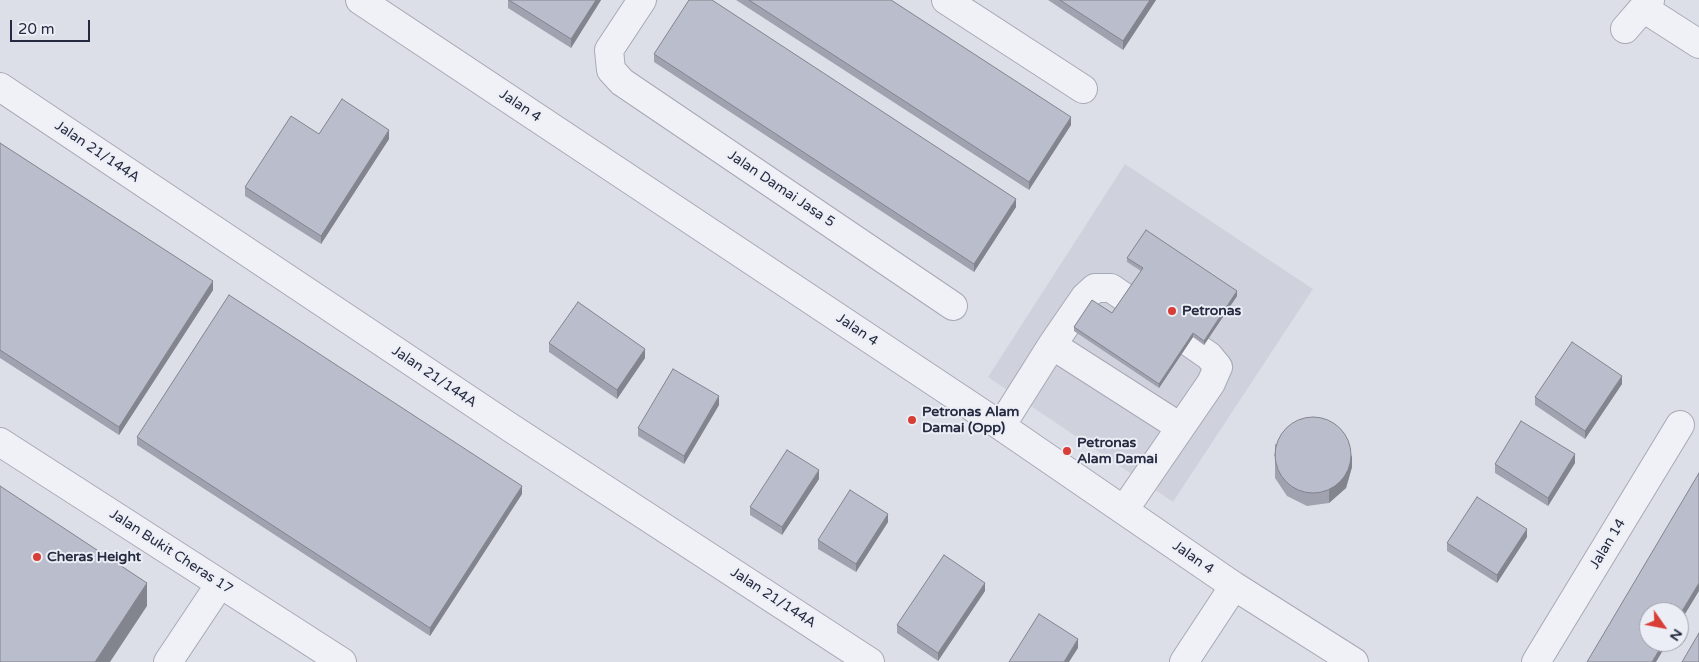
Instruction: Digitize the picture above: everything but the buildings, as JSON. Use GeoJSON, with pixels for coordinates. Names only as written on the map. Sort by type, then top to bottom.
{"type":"FeatureCollection","features":[{"type":"Feature","properties":{"kind":"street","name":"Jalan 4"},"geometry":{"type":"LineString","coordinates":[[360,0],[1001,426],[1234,586],[1354,662]]}},
{"type":"Feature","properties":{"kind":"street","name":"Jalan Damai Jasa 5"},"geometry":{"type":"LineString","coordinates":[[642,0],[609,50],[611,70],[622,82],[953,306]]}},
{"type":"Feature","properties":{"kind":"street"},"geometry":{"type":"LineString","coordinates":[[946,0],[1083,89]]}},
{"type":"Feature","properties":{"kind":"street"},"geometry":{"type":"LineString","coordinates":[[1625,29],[1646,4],[1699,44]]}},
{"type":"Feature","properties":{"kind":"street","name":"Jalan 21/144A"},"geometry":{"type":"LineString","coordinates":[[0,87],[511,428],[870,662]]}},
{"type":"Feature","properties":{"kind":"street"},"geometry":{"type":"LineString","coordinates":[[1001,426],[1085,297],[1095,288],[1111,288],[1209,356],[1218,367],[1211,383],[1124,510]]}},
{"type":"Feature","properties":{"kind":"street"},"geometry":{"type":"LineString","coordinates":[[1052,345],[1180,427]]}},
{"type":"Feature","properties":{"kind":"street","name":"Jalan 14"},"geometry":{"type":"LineString","coordinates":[[1536,662],[1680,425]]}},
{"type":"Feature","properties":{"kind":"street","name":"Jalan Bukit Cheras 17"},"geometry":{"type":"LineString","coordinates":[[0,442],[342,662]]}},
{"type":"Feature","properties":{"kind":"street"},"geometry":{"type":"LineString","coordinates":[[168,662],[220,584]]}},
{"type":"Feature","properties":{"kind":"street"},"geometry":{"type":"LineString","coordinates":[[1184,662],[1234,586]]}},
{"type":"Feature","properties":{"kind":"shaded area"},"geometry":{"type":"Polygon","coordinates":[[[1125,164],[1313,289],[1173,502],[988,377],[1125,164]]]}},
{"type":"Feature","properties":{"kind":"place","name":"Petronas"},"geometry":{"type":"Point","coordinates":[1172,311]}},
{"type":"Feature","properties":{"kind":"place","name":"Petronas Alam Damai (Opp)"},"geometry":{"type":"Point","coordinates":[912,420]}},
{"type":"Feature","properties":{"kind":"place","name":"Petronas Alam Damai"},"geometry":{"type":"Point","coordinates":[1067,451]}},
{"type":"Feature","properties":{"kind":"place","name":"Cheras Height"},"geometry":{"type":"Point","coordinates":[37,557]}}]}
